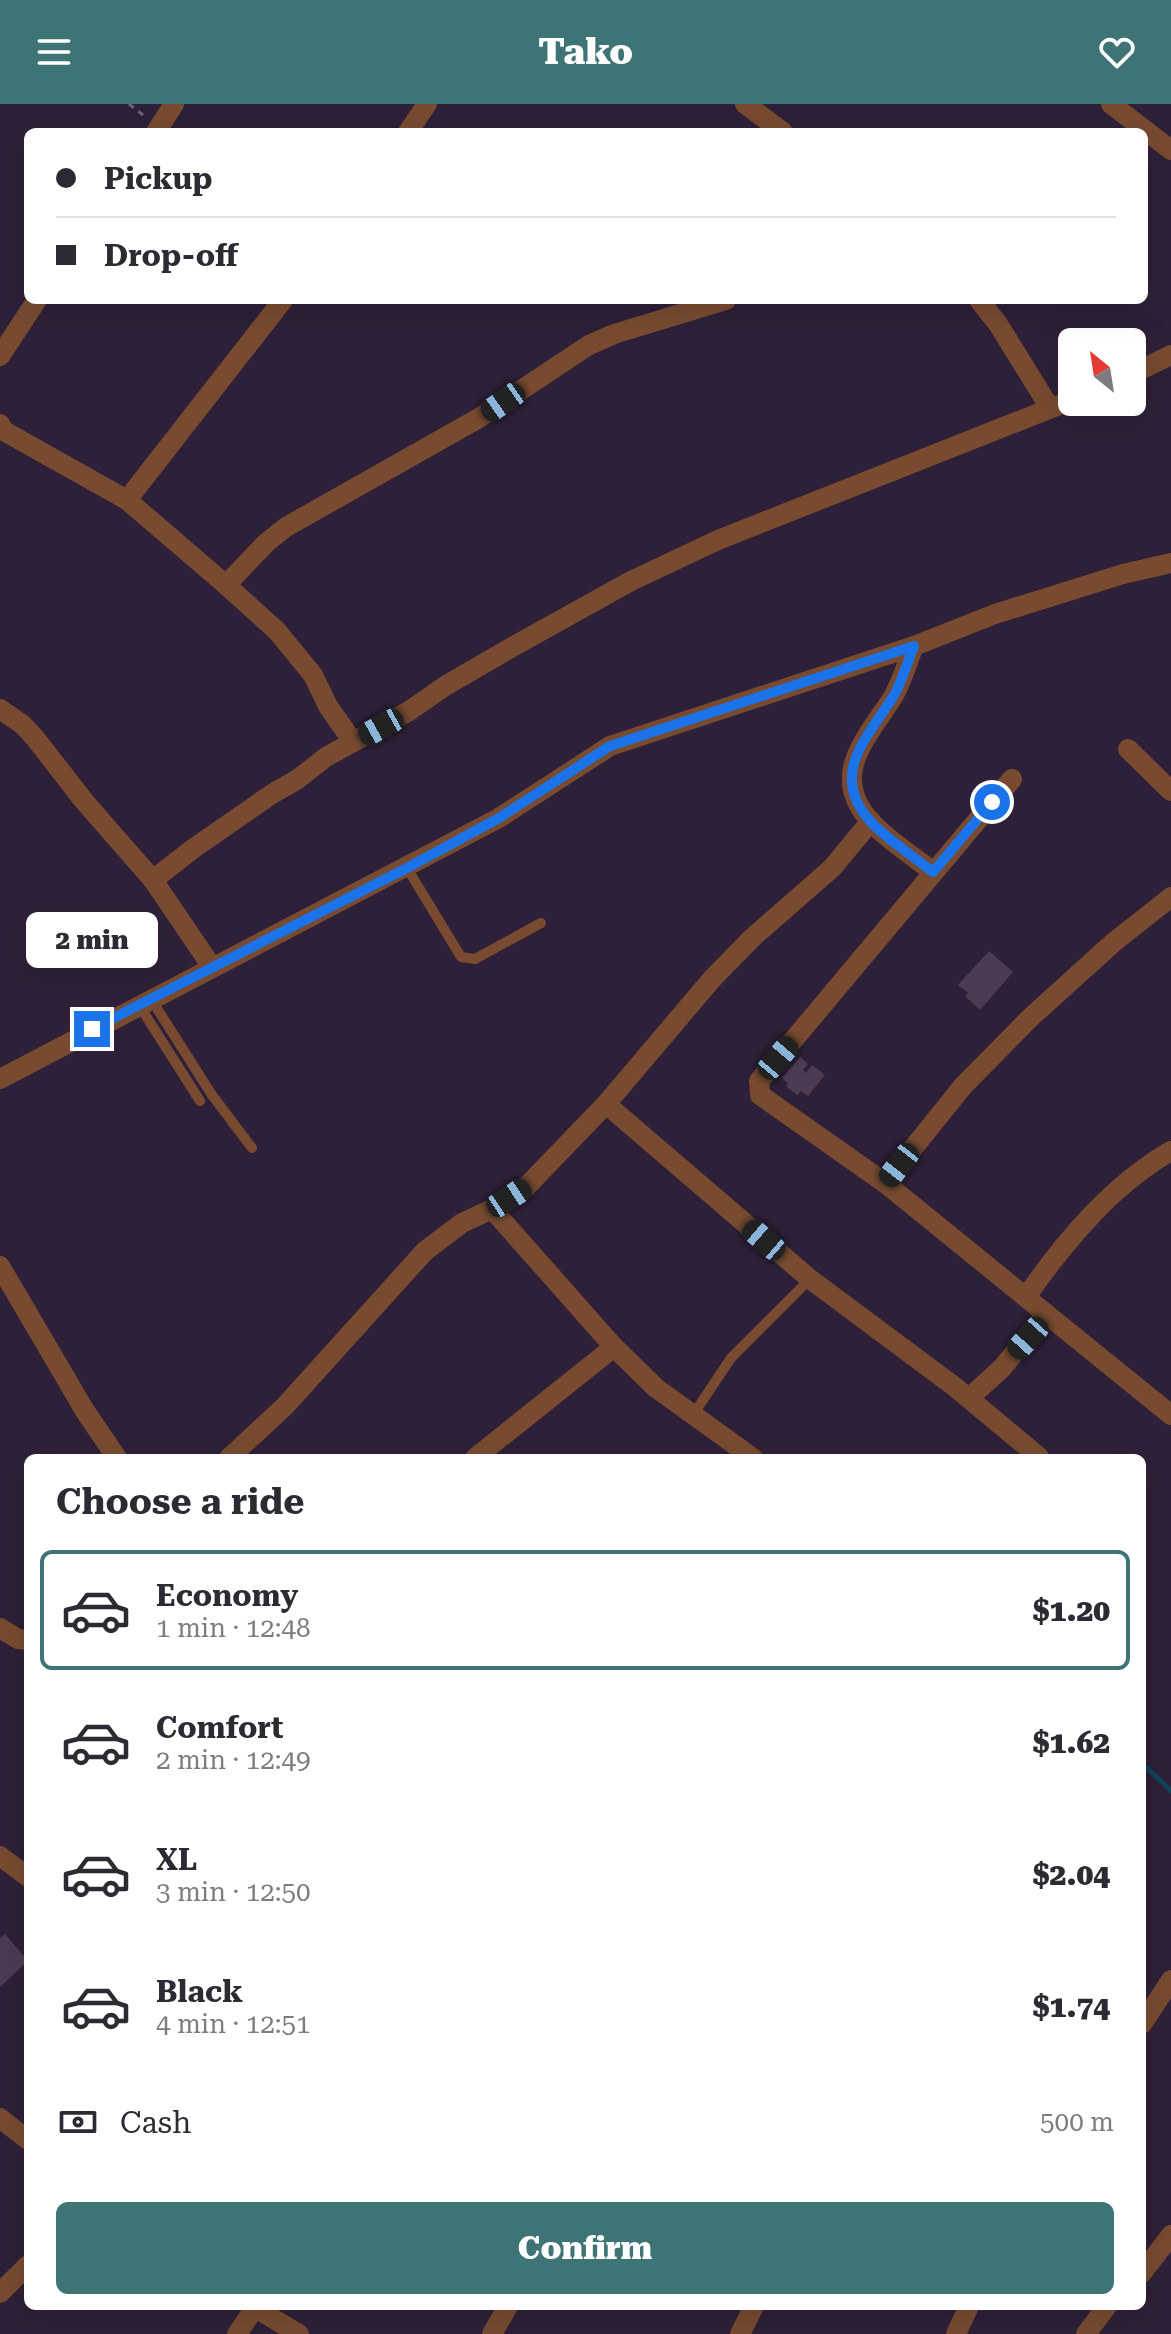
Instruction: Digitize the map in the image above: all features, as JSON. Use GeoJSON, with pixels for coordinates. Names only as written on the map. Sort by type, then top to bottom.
{"type":"FeatureCollection","features":[{"type":"Feature","properties":{"kind":"street"},"geometry":{"type":"LineString","coordinates":[[159,128],[174,104]]}},
{"type":"Feature","properties":{"kind":"street"},"geometry":{"type":"LineString","coordinates":[[411,128],[427,104]]}},
{"type":"Feature","properties":{"kind":"street"},"geometry":{"type":"LineString","coordinates":[[745,104],[778,128]]}},
{"type":"Feature","properties":{"kind":"street"},"geometry":{"type":"LineString","coordinates":[[1111,104],[1142,128]]}},
{"type":"Feature","properties":{"kind":"street"},"geometry":{"type":"LineString","coordinates":[[1148,132],[1171,150]]}},
{"type":"Feature","properties":{"kind":"street"},"geometry":{"type":"LineString","coordinates":[[0,356],[34,304]]}},
{"type":"Feature","properties":{"kind":"street"},"geometry":{"type":"LineString","coordinates":[[127,500],[280,304]]}},
{"type":"Feature","properties":{"kind":"street"},"geometry":{"type":"LineString","coordinates":[[226,585],[286,527],[479,418],[589,345],[614,334],[712,304]]}},
{"type":"Feature","properties":{"kind":"street"},"geometry":{"type":"LineString","coordinates":[[982,304],[1050,408]]}},
{"type":"Feature","properties":{"kind":"street"},"geometry":{"type":"LineString","coordinates":[[1146,367],[1171,355]]}},
{"type":"Feature","properties":{"kind":"street"},"geometry":{"type":"LineString","coordinates":[[153,880],[326,757],[514,646],[668,563],[718,540],[1058,405]]}},
{"type":"Feature","properties":{"kind":"street"},"geometry":{"type":"LineString","coordinates":[[1,429],[127,500],[226,585],[277,631],[313,675],[328,706],[353,742]]}},
{"type":"Feature","properties":{"kind":"street"},"geometry":{"type":"LineString","coordinates":[[0,1079],[499,818],[610,746],[914,646],[995,614],[1123,574],[1171,563]]}},
{"type":"Feature","properties":{"kind":"street"},"geometry":{"type":"LineString","coordinates":[[914,646],[895,694],[864,739],[852,763],[856,798],[871,821],[933,872]]}},
{"type":"Feature","properties":{"kind":"street"},"geometry":{"type":"LineString","coordinates":[[0,709],[35,738],[84,801],[153,880],[212,967]]}},
{"type":"Feature","properties":{"kind":"street"},"geometry":{"type":"LineString","coordinates":[[1128,749],[1171,791]]}},
{"type":"Feature","properties":{"kind":"street"},"geometry":{"type":"LineString","coordinates":[[1012,779],[759,1081],[760,1095],[885,1183],[1171,1415]]}},
{"type":"Feature","properties":{"kind":"street"},"geometry":{"type":"LineString","coordinates":[[233,1454],[285,1406],[425,1251],[462,1223],[492,1209],[526,1187],[606,1104],[712,979],[752,938],[832,868],[871,821]]}},
{"type":"Feature","properties":{"kind":"street"},"geometry":{"type":"LineString","coordinates":[[885,1183],[963,1086],[1030,1018],[1114,942],[1171,897]]}},
{"type":"Feature","properties":{"kind":"street"},"geometry":{"type":"LineString","coordinates":[[606,1104],[810,1279],[969,1398],[1035,1454]]}},
{"type":"Feature","properties":{"kind":"street"},"geometry":{"type":"LineString","coordinates":[[1026,1297],[1045,1269],[1125,1182],[1171,1151]]}},
{"type":"Feature","properties":{"kind":"street"},"geometry":{"type":"LineString","coordinates":[[492,1209],[614,1347],[656,1388],[747,1454]]}},
{"type":"Feature","properties":{"kind":"street"},"geometry":{"type":"LineString","coordinates":[[0,1266],[85,1411],[114,1454]]}},
{"type":"Feature","properties":{"kind":"street"},"geometry":{"type":"LineString","coordinates":[[969,1398],[1002,1368],[1046,1314]]}},
{"type":"Feature","properties":{"kind":"street"},"geometry":{"type":"LineString","coordinates":[[480,1454],[614,1347]]}},
{"type":"Feature","properties":{"kind":"street"},"geometry":{"type":"LineString","coordinates":[[0,1628],[24,1640]]}},
{"type":"Feature","properties":{"kind":"street"},"geometry":{"type":"LineString","coordinates":[[0,1856],[24,1874]]}},
{"type":"Feature","properties":{"kind":"street"},"geometry":{"type":"LineString","coordinates":[[1146,2018],[1171,1980]]}},
{"type":"Feature","properties":{"kind":"street"},"geometry":{"type":"LineString","coordinates":[[0,2118],[24,2137]]}},
{"type":"Feature","properties":{"kind":"street"},"geometry":{"type":"LineString","coordinates":[[1146,2268],[1171,2235]]}},
{"type":"Feature","properties":{"kind":"street"},"geometry":{"type":"LineString","coordinates":[[0,2293],[24,2269]]}},
{"type":"Feature","properties":{"kind":"street"},"geometry":{"type":"LineString","coordinates":[[237,2334],[253,2310]]}},
{"type":"Feature","properties":{"kind":"street"},"geometry":{"type":"LineString","coordinates":[[260,2310],[299,2334]]}},
{"type":"Feature","properties":{"kind":"street"},"geometry":{"type":"LineString","coordinates":[[492,2334],[506,2310]]}},
{"type":"Feature","properties":{"kind":"street"},"geometry":{"type":"LineString","coordinates":[[740,2334],[752,2310]]}},
{"type":"Feature","properties":{"kind":"street"},"geometry":{"type":"LineString","coordinates":[[956,2334],[967,2310]]}},
{"type":"Feature","properties":{"kind":"street"},"geometry":{"type":"LineString","coordinates":[[1086,2334],[1104,2310]]}},
{"type":"Feature","properties":{"kind":"lane"},"geometry":{"type":"LineString","coordinates":[[407,868],[461,957],[475,959],[541,923]]}},
{"type":"Feature","properties":{"kind":"lane"},"geometry":{"type":"LineString","coordinates":[[145,1002],[200,1101]]}},
{"type":"Feature","properties":{"kind":"lane"},"geometry":{"type":"LineString","coordinates":[[145,1002],[252,1148]]}},
{"type":"Feature","properties":{"kind":"lane"},"geometry":{"type":"LineString","coordinates":[[693,1415],[731,1358],[810,1279]]}},
{"type":"Feature","properties":{"kind":"building"},"geometry":{"type":"Polygon","coordinates":[[[989,951],[1013,972],[980,1010],[958,985],[989,951]]]}},
{"type":"Feature","properties":{"kind":"building"},"geometry":{"type":"Polygon","coordinates":[[[800,1057],[808,1064],[803,1070],[806,1073],[812,1065],[825,1075],[808,1096],[801,1091],[797,1095],[782,1078],[800,1057]]]}},
{"type":"Feature","properties":{"kind":"building"},"geometry":{"type":"Polygon","coordinates":[[[5,1934],[24,1956],[24,1965],[0,1987],[0,1938],[5,1934]]]}},
{"type":"Feature","properties":{"kind":"waterway"},"geometry":{"type":"LineString","coordinates":[[1146,1767],[1171,1791]]}},
{"type":"Feature","properties":{"kind":"route"},"geometry":{"type":"LineString","coordinates":[[92,1029],[499,818],[610,746],[914,646],[895,694],[864,739],[852,763],[856,798],[871,821],[933,872],[992,802]]}}]}
